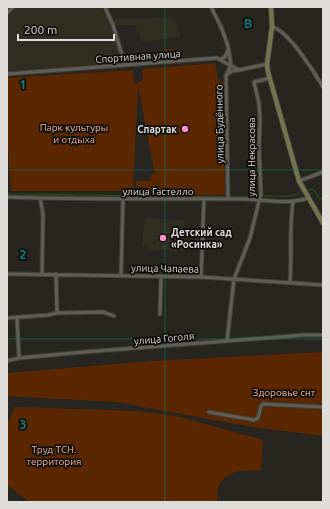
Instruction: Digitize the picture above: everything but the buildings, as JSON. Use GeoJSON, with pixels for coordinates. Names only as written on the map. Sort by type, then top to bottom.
{"type":"FeatureCollection","features":[{"type":"Feature","properties":{"kind":"street"},"geometry":{"type":"LineString","coordinates":[[7,13],[13,7]]}},
{"type":"Feature","properties":{"kind":"street"},"geometry":{"type":"LineString","coordinates":[[110,7],[106,8],[125,65]]}},
{"type":"Feature","properties":{"kind":"street"},"geometry":{"type":"LineString","coordinates":[[211,7],[222,29],[231,65]]}},
{"type":"Feature","properties":{"kind":"street"},"geometry":{"type":"LineString","coordinates":[[271,7],[272,27],[267,64],[270,78],[294,168],[299,181],[323,223]]}},
{"type":"Feature","properties":{"kind":"street"},"geometry":{"type":"LineString","coordinates":[[272,27],[283,31],[323,87]]}},
{"type":"Feature","properties":{"kind":"street"},"geometry":{"type":"LineString","coordinates":[[228,50],[225,57],[221,59],[239,70]]}},
{"type":"Feature","properties":{"kind":"street","name":"Спортивная улица"},"geometry":{"type":"LineString","coordinates":[[7,74],[215,58],[221,59]]}},
{"type":"Feature","properties":{"kind":"street"},"geometry":{"type":"LineString","coordinates":[[226,76],[232,71],[267,64]]}},
{"type":"Feature","properties":{"kind":"street","name":"улица Будённого"},"geometry":{"type":"LineString","coordinates":[[228,199],[226,76],[231,65]]}},
{"type":"Feature","properties":{"kind":"street","name":"улица Некрасова"},"geometry":{"type":"LineString","coordinates":[[227,341],[234,280],[250,238],[260,199],[260,120],[259,103],[254,82],[270,78]]}},
{"type":"Feature","properties":{"kind":"street"},"geometry":{"type":"LineString","coordinates":[[299,181],[323,172]]}},
{"type":"Feature","properties":{"kind":"street","name":"улица Гастелло"},"geometry":{"type":"LineString","coordinates":[[7,197],[260,199],[292,202],[308,198]]}},
{"type":"Feature","properties":{"kind":"street"},"geometry":{"type":"LineString","coordinates":[[40,198],[43,214],[42,274]]}},
{"type":"Feature","properties":{"kind":"street"},"geometry":{"type":"LineString","coordinates":[[121,275],[123,199]]}},
{"type":"Feature","properties":{"kind":"street"},"geometry":{"type":"LineString","coordinates":[[201,277],[204,199]]}},
{"type":"Feature","properties":{"kind":"street"},"geometry":{"type":"LineString","coordinates":[[290,283],[292,260],[292,202]]}},
{"type":"Feature","properties":{"kind":"street","name":"улица Чапаева"},"geometry":{"type":"LineString","coordinates":[[7,274],[201,277],[323,286]]}},
{"type":"Feature","properties":{"kind":"street"},"geometry":{"type":"LineString","coordinates":[[56,274],[57,313]]}},
{"type":"Feature","properties":{"kind":"street"},"geometry":{"type":"LineString","coordinates":[[160,314],[161,276]]}},
{"type":"Feature","properties":{"kind":"street"},"geometry":{"type":"LineString","coordinates":[[7,318],[57,313],[69,314],[103,312],[114,316]]}},
{"type":"Feature","properties":{"kind":"street"},"geometry":{"type":"LineString","coordinates":[[17,318],[19,358]]}},
{"type":"Feature","properties":{"kind":"street","name":"улица Гоголя"},"geometry":{"type":"LineString","coordinates":[[7,361],[19,358],[304,335],[323,335]]}},
{"type":"Feature","properties":{"kind":"street"},"geometry":{"type":"LineString","coordinates":[[209,412],[257,420],[263,404],[323,407]]}},
{"type":"Feature","properties":{"kind":"shaded area"},"geometry":{"type":"Polygon","coordinates":[[[13,7],[105,7],[111,19],[172,17],[178,24],[180,37],[142,42],[135,25],[113,25],[125,65],[7,74],[7,13],[13,7]]]}},
{"type":"Feature","properties":{"kind":"shaded area","name":"Детский сад «Росинка»"},"geometry":{"type":"Polygon","coordinates":[[[145,218],[184,220],[182,251],[148,250],[148,246],[142,245],[145,218]]]}},
{"type":"Feature","properties":{"kind":"green space"},"geometry":{"type":"Polygon","coordinates":[[[175,49],[175,54],[161,55],[161,50],[175,49]]]}},
{"type":"Feature","properties":{"kind":"green space","name":"Парк культуры и отдыха"},"geometry":{"type":"Polygon","coordinates":[[[215,63],[218,80],[224,82],[225,195],[159,194],[159,183],[155,182],[158,183],[158,190],[143,190],[143,187],[136,187],[136,181],[151,181],[151,174],[155,174],[138,86],[133,191],[11,191],[7,131],[7,78],[133,70],[134,83],[137,84],[143,80],[142,69],[215,63]]]}},
{"type":"Feature","properties":{"kind":"green space","name":"Здоровье снт"},"geometry":{"type":"Polygon","coordinates":[[[323,352],[323,436],[246,426],[117,402],[7,396],[8,373],[152,361],[323,352]]]}},
{"type":"Feature","properties":{"kind":"green space","name":"Труд ТСН. территория"},"geometry":{"type":"Polygon","coordinates":[[[15,407],[139,411],[177,416],[263,440],[261,471],[244,470],[228,475],[219,485],[217,502],[30,502],[7,485],[7,424],[15,407]]]}},
{"type":"Feature","properties":{"kind":"waterway"},"geometry":{"type":"LineString","coordinates":[[308,190],[313,189],[320,199],[323,198]]}},
{"type":"Feature","properties":{"kind":"waterway"},"geometry":{"type":"LineString","coordinates":[[13,194],[225,197]]}},
{"type":"Feature","properties":{"kind":"waterway"},"geometry":{"type":"LineString","coordinates":[[263,196],[291,196],[299,194]]}},
{"type":"Feature","properties":{"kind":"waterway"},"geometry":{"type":"LineString","coordinates":[[230,197],[257,196]]}},
{"type":"Feature","properties":{"kind":"place","name":"Спартак"},"geometry":{"type":"Point","coordinates":[185,129]}},
{"type":"Feature","properties":{"kind":"place","name":"Детский сад «Росинка»"},"geometry":{"type":"Point","coordinates":[163,238]}}]}
